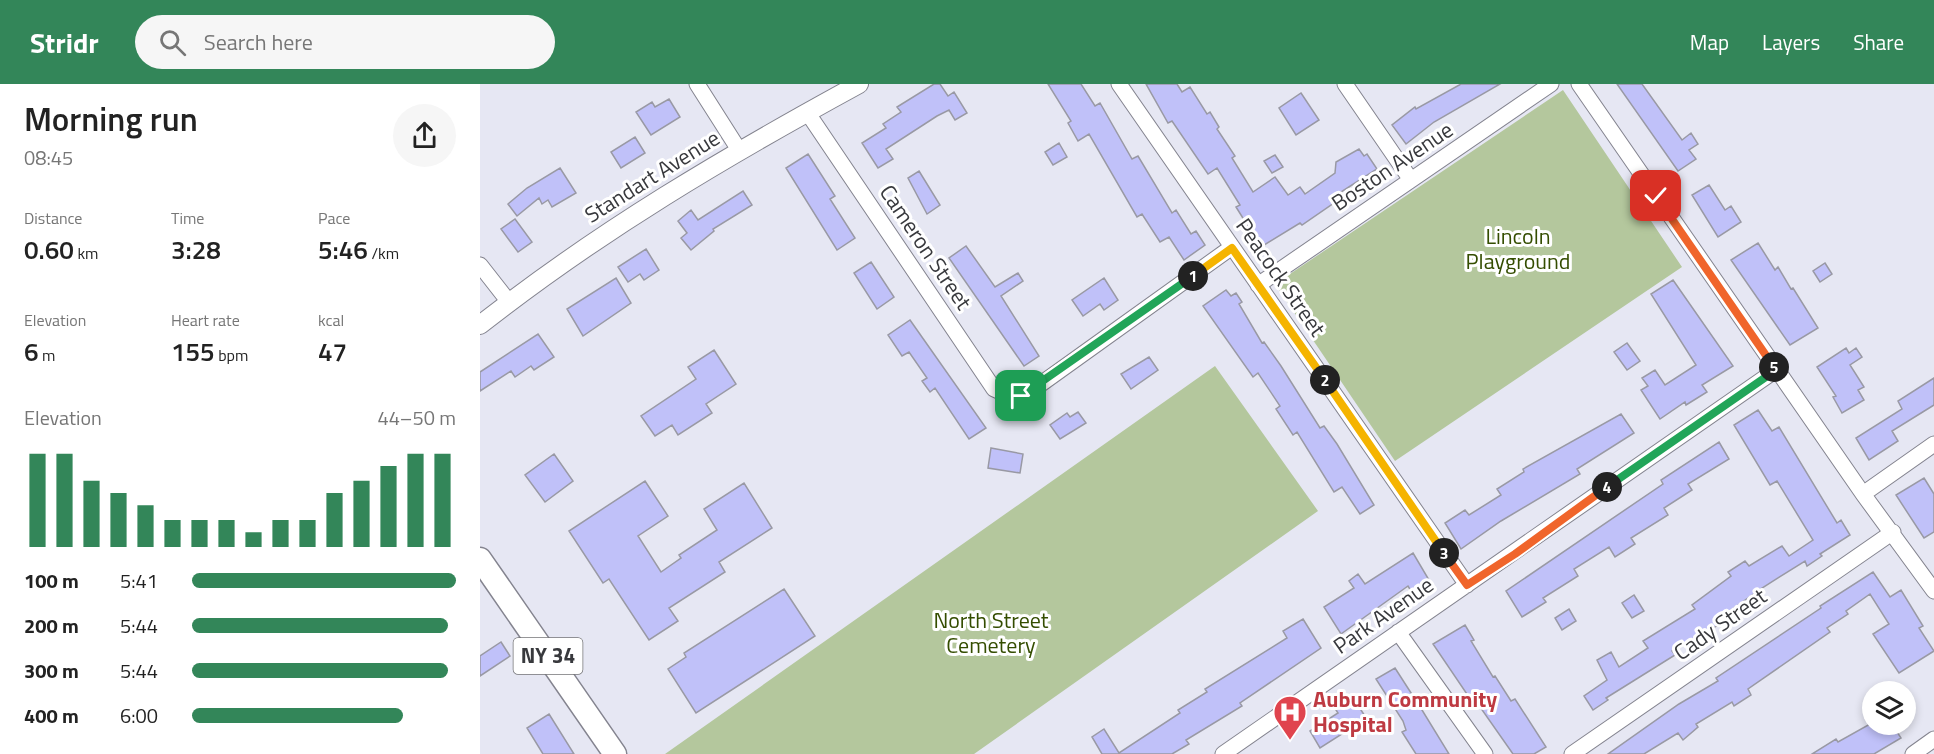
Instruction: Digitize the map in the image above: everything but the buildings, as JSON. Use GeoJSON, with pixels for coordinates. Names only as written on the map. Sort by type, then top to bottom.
{"type":"FeatureCollection","features":[{"type":"Feature","properties":{"kind":"main road","name":"NY 34"},"geometry":{"type":"LineString","coordinates":[[480,559],[615,754]]}},
{"type":"Feature","properties":{"kind":"street"},"geometry":{"type":"LineString","coordinates":[[697,84],[739,150]]}},
{"type":"Feature","properties":{"kind":"street","name":"Standart Avenue"},"geometry":{"type":"LineString","coordinates":[[480,325],[593,240],[739,150],[859,84]]}},
{"type":"Feature","properties":{"kind":"street","name":"Peacock Street"},"geometry":{"type":"LineString","coordinates":[[1119,84],[1467,585]]}},
{"type":"Feature","properties":{"kind":"street"},"geometry":{"type":"LineString","coordinates":[[1345,84],[1411,180]]}},
{"type":"Feature","properties":{"kind":"street","name":"Boston Avenue"},"geometry":{"type":"LineString","coordinates":[[1258,285],[1551,84]]}},
{"type":"Feature","properties":{"kind":"street"},"geometry":{"type":"LineString","coordinates":[[1579,84],[1776,370],[1934,591]]}},
{"type":"Feature","properties":{"kind":"street","name":"Cameron Street"},"geometry":{"type":"LineString","coordinates":[[807,112],[994,389],[1014,398],[1027,394],[1232,248]]}},
{"type":"Feature","properties":{"kind":"street"},"geometry":{"type":"LineString","coordinates":[[480,264],[509,302]]}},
{"type":"Feature","properties":{"kind":"street","name":"Park Avenue"},"geometry":{"type":"LineString","coordinates":[[1223,754],[1776,370]]}},
{"type":"Feature","properties":{"kind":"street"},"geometry":{"type":"LineString","coordinates":[[1863,494],[1934,444]]}},
{"type":"Feature","properties":{"kind":"street","name":"Cady Street"},"geometry":{"type":"LineString","coordinates":[[1572,754],[1893,532]]}},
{"type":"Feature","properties":{"kind":"street"},"geometry":{"type":"LineString","coordinates":[[1398,632],[1485,754]]}},
{"type":"Feature","properties":{"kind":"street"},"geometry":{"type":"LineString","coordinates":[[1913,754],[1934,739]]}},
{"type":"Feature","properties":{"kind":"green space","name":"Lincoln Playground"},"geometry":{"type":"Polygon","coordinates":[[[1563,90],[1682,267],[1395,461],[1275,284],[1563,90]]]}},
{"type":"Feature","properties":{"kind":"green space","name":"North Street Cemetery"},"geometry":{"type":"Polygon","coordinates":[[[1215,366],[1318,511],[974,754],[665,754],[1215,366]]]}},
{"type":"Feature","properties":{"kind":"place","name":"Auburn Community Hospital"},"geometry":{"type":"Point","coordinates":[1290,741]}},
{"type":"Feature","properties":{"kind":"route"},"geometry":{"type":"LineString","coordinates":[[1021,396],[1027,394],[1232,248],[1467,585],[1515,554],[1632,469],[1776,370],[1656,196]]}}]}
